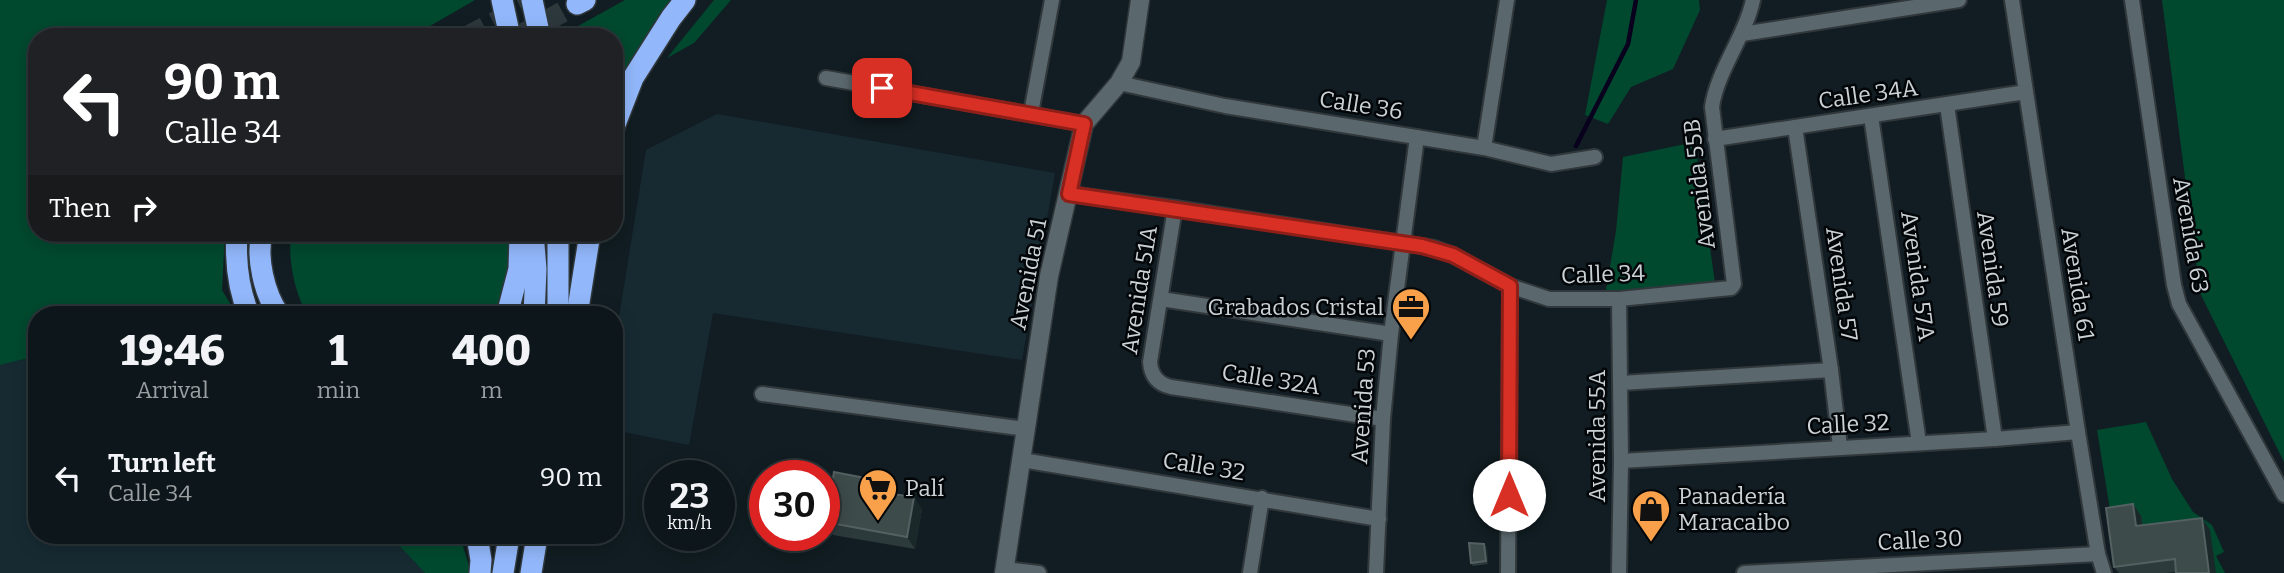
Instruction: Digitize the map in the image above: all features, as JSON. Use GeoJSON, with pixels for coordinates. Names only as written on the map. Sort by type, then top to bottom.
{"type":"FeatureCollection","features":[{"type":"Feature","properties":{"kind":"highway"},"geometry":{"type":"LineString","coordinates":[[502,0],[508,28]]}},
{"type":"Feature","properties":{"kind":"highway"},"geometry":{"type":"LineString","coordinates":[[532,0],[538,28]]}},
{"type":"Feature","properties":{"kind":"highway"},"geometry":{"type":"LineString","coordinates":[[623,104],[633,78],[685,0]]}},
{"type":"Feature","properties":{"kind":"highway"},"geometry":{"type":"LineString","coordinates":[[236,242],[235,258],[240,294],[245,306]]}},
{"type":"Feature","properties":{"kind":"highway"},"geometry":{"type":"LineString","coordinates":[[260,242],[262,272],[274,306]]}},
{"type":"Feature","properties":{"kind":"highway"},"geometry":{"type":"LineString","coordinates":[[509,306],[519,269],[520,242]]}},
{"type":"Feature","properties":{"kind":"highway"},"geometry":{"type":"LineString","coordinates":[[534,242],[534,306]]}},
{"type":"Feature","properties":{"kind":"highway"},"geometry":{"type":"LineString","coordinates":[[558,242],[558,306]]}},
{"type":"Feature","properties":{"kind":"highway"},"geometry":{"type":"LineString","coordinates":[[578,306],[589,242]]}},
{"type":"Feature","properties":{"kind":"highway"},"geometry":{"type":"LineString","coordinates":[[478,544],[480,573]]}},
{"type":"Feature","properties":{"kind":"highway"},"geometry":{"type":"LineString","coordinates":[[503,573],[508,544]]}},
{"type":"Feature","properties":{"kind":"highway"},"geometry":{"type":"LineString","coordinates":[[531,573],[536,544]]}},
{"type":"Feature","properties":{"kind":"street"},"geometry":{"type":"LineString","coordinates":[[1031,113],[1052,0]]}},
{"type":"Feature","properties":{"kind":"street","name":"Avenida 51"},"geometry":{"type":"LineString","coordinates":[[1004,571],[1049,276],[1084,124],[1119,83],[1131,62],[1140,0]]}},
{"type":"Feature","properties":{"kind":"street"},"geometry":{"type":"LineString","coordinates":[[1484,148],[1507,0]]}},
{"type":"Feature","properties":{"kind":"street","name":"Avenida 55B"},"geometry":{"type":"LineString","coordinates":[[1733,286],[1712,111],[1714,97],[1742,34],[1752,0]]}},
{"type":"Feature","properties":{"kind":"street"},"geometry":{"type":"LineString","coordinates":[[1742,34],[1959,0]]}},
{"type":"Feature","properties":{"kind":"street","name":"Avenida 61"},"geometry":{"type":"LineString","coordinates":[[2012,0],[2078,432],[2098,554],[2104,573]]}},
{"type":"Feature","properties":{"kind":"street","name":"Avenida 63"},"geometry":{"type":"LineString","coordinates":[[2132,0],[2179,304],[2284,495]]}},
{"type":"Feature","properties":{"kind":"street"},"geometry":{"type":"LineString","coordinates":[[826,78],[1084,124]]}},
{"type":"Feature","properties":{"kind":"street","name":"Calle 36"},"geometry":{"type":"LineString","coordinates":[[1119,83],[1225,106],[1484,148],[1551,164],[1595,157]]}},
{"type":"Feature","properties":{"kind":"street","name":"Calle 34A"},"geometry":{"type":"LineString","coordinates":[[1715,139],[2026,92]]}},
{"type":"Feature","properties":{"kind":"street","name":"Avenida 59"},"geometry":{"type":"LineString","coordinates":[[1947,105],[1995,439]]}},
{"type":"Feature","properties":{"kind":"street","name":"Avenida 57A"},"geometry":{"type":"LineString","coordinates":[[1871,116],[1919,443]]}},
{"type":"Feature","properties":{"kind":"street","name":"Avenida 57"},"geometry":{"type":"LineString","coordinates":[[1795,127],[1832,370],[1840,447]]}},
{"type":"Feature","properties":{"kind":"street","name":"Avenida 53"},"geometry":{"type":"LineString","coordinates":[[1376,573],[1383,419],[1391,334],[1417,137]]}},
{"type":"Feature","properties":{"kind":"street","name":"Calle 34"},"geometry":{"type":"LineString","coordinates":[[1069,194],[1434,248],[1453,255],[1510,286],[1555,299],[1619,299],[1733,286]]}},
{"type":"Feature","properties":{"kind":"street","name":"Avenida 51A"},"geometry":{"type":"LineString","coordinates":[[1155,377],[1150,362],[1175,208]]}},
{"type":"Feature","properties":{"kind":"street"},"geometry":{"type":"LineString","coordinates":[[1508,573],[1510,286]]}},
{"type":"Feature","properties":{"kind":"street"},"geometry":{"type":"LineString","coordinates":[[1161,299],[1391,334]]}},
{"type":"Feature","properties":{"kind":"street","name":"Avenida 55A"},"geometry":{"type":"LineString","coordinates":[[1619,299],[1619,573]]}},
{"type":"Feature","properties":{"kind":"street"},"geometry":{"type":"LineString","coordinates":[[1621,383],[1832,370]]}},
{"type":"Feature","properties":{"kind":"street","name":"Calle 32A"},"geometry":{"type":"LineString","coordinates":[[1155,377],[1165,386],[1383,419]]}},
{"type":"Feature","properties":{"kind":"street"},"geometry":{"type":"LineString","coordinates":[[762,394],[1027,429]]}},
{"type":"Feature","properties":{"kind":"street","name":"Calle 32"},"geometry":{"type":"LineString","coordinates":[[1621,461],[2078,432]]}},
{"type":"Feature","properties":{"kind":"street","name":"Calle 32"},"geometry":{"type":"LineString","coordinates":[[1021,460],[1379,519]]}},
{"type":"Feature","properties":{"kind":"street"},"geometry":{"type":"LineString","coordinates":[[1250,573],[1262,498]]}},
{"type":"Feature","properties":{"kind":"street","name":"Calle 30"},"geometry":{"type":"LineString","coordinates":[[1744,573],[1840,570],[2098,554]]}},
{"type":"Feature","properties":{"kind":"street"},"geometry":{"type":"LineString","coordinates":[[1004,571],[1039,573]]}},
{"type":"Feature","properties":{"kind":"shaded area"},"geometry":{"type":"Polygon","coordinates":[[[717,114],[1055,173],[1022,360],[713,313],[689,445],[623,432],[623,306],[621,306],[646,150],[717,114]]]}},
{"type":"Feature","properties":{"kind":"shaded area"},"geometry":{"type":"Polygon","coordinates":[[[28,358],[28,544],[398,544],[425,573],[0,573],[0,365],[28,358]]]}},
{"type":"Feature","properties":{"kind":"green space"},"geometry":{"type":"Polygon","coordinates":[[[0,0],[475,0],[427,28],[28,28],[28,242],[225,242],[222,290],[232,306],[28,306],[28,358],[0,365],[0,0]]]}},
{"type":"Feature","properties":{"kind":"green space"},"geometry":{"type":"Polygon","coordinates":[[[625,0],[674,0],[659,15],[623,94],[623,28],[574,28],[625,0]]]}},
{"type":"Feature","properties":{"kind":"green space"},"geometry":{"type":"Polygon","coordinates":[[[714,0],[731,0],[694,43],[667,58],[714,0]]]}},
{"type":"Feature","properties":{"kind":"green space"},"geometry":{"type":"Polygon","coordinates":[[[1607,0],[1699,0],[1700,10],[1673,69],[1631,87],[1608,124],[1585,115],[1607,0]]]}},
{"type":"Feature","properties":{"kind":"green space"},"geometry":{"type":"Polygon","coordinates":[[[2162,0],[2284,0],[2284,462],[2200,293],[2162,0]]]}},
{"type":"Feature","properties":{"kind":"green space"},"geometry":{"type":"Polygon","coordinates":[[[1695,142],[1715,283],[1606,290],[1616,231],[1623,157],[1695,142]]]}},
{"type":"Feature","properties":{"kind":"green space"},"geometry":{"type":"Polygon","coordinates":[[[291,242],[509,242],[507,284],[498,306],[303,306],[293,275],[291,242]]]}},
{"type":"Feature","properties":{"kind":"green space"},"geometry":{"type":"Polygon","coordinates":[[[2146,422],[2172,479],[2193,512],[2212,525],[2224,552],[2216,556],[2225,573],[2216,573],[2144,539],[2141,517],[2111,516],[2097,430],[2146,422]]]}},
{"type":"Feature","properties":{"kind":"green space"},"geometry":{"type":"Polygon","coordinates":[[[398,544],[462,544],[471,573],[425,573],[398,544]]]}},
{"type":"Feature","properties":{"kind":"building","name":"Palí"},"geometry":{"type":"Polygon","coordinates":[[[840,473],[886,482],[885,493],[914,497],[907,537],[840,525],[840,473]]]}},
{"type":"Feature","properties":{"kind":"building"},"geometry":{"type":"Polygon","coordinates":[[[2133,504],[2136,526],[2202,518],[2209,573],[2176,573],[2175,559],[2114,567],[2106,508],[2133,504]]]}},
{"type":"Feature","properties":{"kind":"building"},"geometry":{"type":"Polygon","coordinates":[[[1469,543],[1484,544],[1486,561],[1471,563],[1469,543]]]}},
{"type":"Feature","properties":{"kind":"waterway"},"geometry":{"type":"LineString","coordinates":[[1576,146],[1628,44],[1636,0]]}},
{"type":"Feature","properties":{"kind":"tunnel"},"geometry":{"type":"LineString","coordinates":[[484,28],[538,0]]}},
{"type":"Feature","properties":{"kind":"tunnel"},"geometry":{"type":"LineString","coordinates":[[533,28],[577,4]]}},
{"type":"Feature","properties":{"kind":"place","name":"Grabados Cristal"},"geometry":{"type":"Point","coordinates":[1411,341]}},
{"type":"Feature","properties":{"kind":"place","name":"Palí"},"geometry":{"type":"Point","coordinates":[878,522]}},
{"type":"Feature","properties":{"kind":"place","name":"Panadería Maracaibo"},"geometry":{"type":"Point","coordinates":[1651,543]}},
{"type":"Feature","properties":{"kind":"route"},"geometry":{"type":"LineString","coordinates":[[882,88],[1084,124],[1069,194],[1434,248],[1453,255],[1510,286],[1509,495]]}}]}
